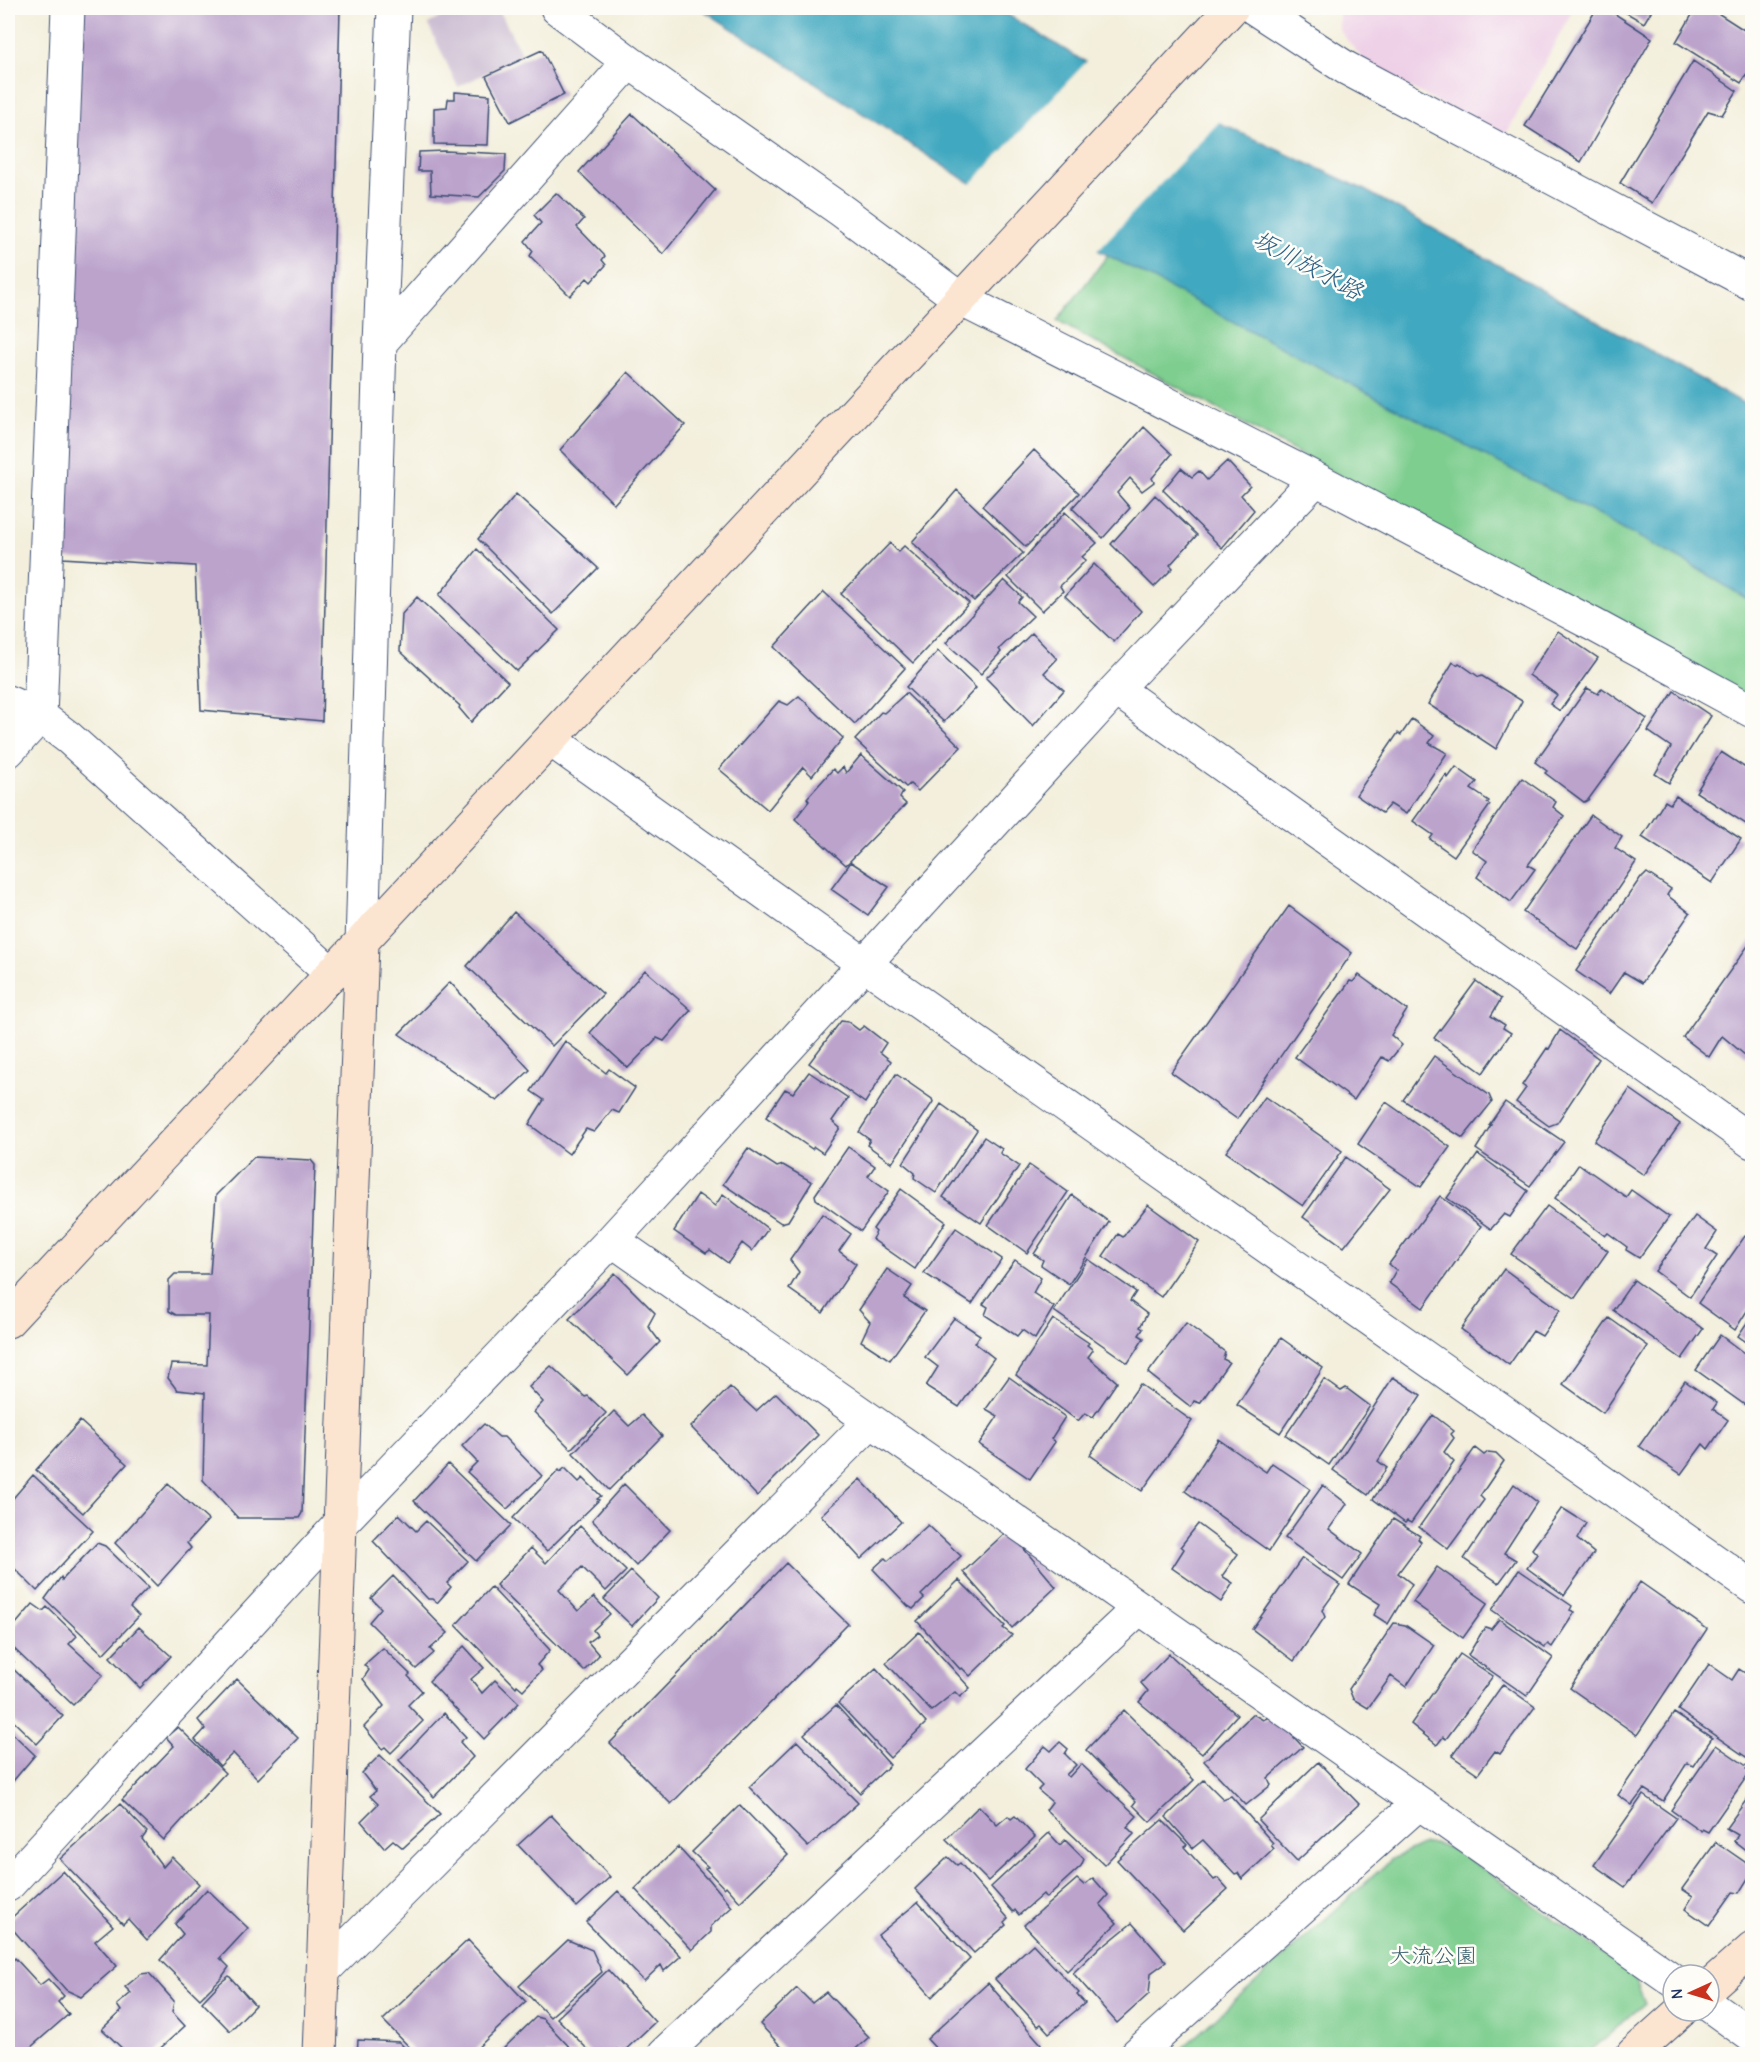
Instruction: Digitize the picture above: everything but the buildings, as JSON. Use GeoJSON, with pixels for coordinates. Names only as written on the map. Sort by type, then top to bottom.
{"type":"FeatureCollection","features":[{"type":"Feature","properties":{"kind":"street"},"geometry":{"type":"LineString","coordinates":[[8,751],[40,716],[68,8]]}},
{"type":"Feature","properties":{"kind":"street"},"geometry":{"type":"LineString","coordinates":[[320,2055],[362,944],[380,343],[394,8]]}},
{"type":"Feature","properties":{"kind":"street"},"geometry":{"type":"LineString","coordinates":[[556,8],[842,211],[960,299],[1316,479],[1752,711]]}},
{"type":"Feature","properties":{"kind":"street"},"geometry":{"type":"LineString","coordinates":[[1254,8],[1346,68],[1752,284]]}},
{"type":"Feature","properties":{"kind":"street"},"geometry":{"type":"LineString","coordinates":[[8,1321],[362,944],[1227,13]]}},
{"type":"Feature","properties":{"kind":"street"},"geometry":{"type":"LineString","coordinates":[[380,343],[629,62]]}},
{"type":"Feature","properties":{"kind":"street"},"geometry":{"type":"LineString","coordinates":[[8,1885],[339,1525],[612,1240],[1116,689],[1316,479]]}},
{"type":"Feature","properties":{"kind":"street"},"geometry":{"type":"LineString","coordinates":[[1116,689],[1752,1142]]}},
{"type":"Feature","properties":{"kind":"street"},"geometry":{"type":"LineString","coordinates":[[8,702],[40,716],[69,738],[332,974]]}},
{"type":"Feature","properties":{"kind":"street"},"geometry":{"type":"LineString","coordinates":[[551,740],[864,963],[1752,1587]]}},
{"type":"Feature","properties":{"kind":"street"},"geometry":{"type":"LineString","coordinates":[[612,1240],[1661,1972]]}},
{"type":"Feature","properties":{"kind":"street"},"geometry":{"type":"LineString","coordinates":[[324,1970],[871,1421]]}},
{"type":"Feature","properties":{"kind":"street"},"geometry":{"type":"LineString","coordinates":[[664,2055],[1139,1608]]}},
{"type":"Feature","properties":{"kind":"street"},"geometry":{"type":"LineString","coordinates":[[1137,2055],[1419,1803]]}},
{"type":"Feature","properties":{"kind":"street"},"geometry":{"type":"LineString","coordinates":[[1721,1976],[1752,1949]]}},
{"type":"Feature","properties":{"kind":"street"},"geometry":{"type":"LineString","coordinates":[[1721,2014],[1752,2036]]}},
{"type":"Feature","properties":{"kind":"street"},"geometry":{"type":"LineString","coordinates":[[1633,2055],[1669,2023]]}},
{"type":"Feature","properties":{"kind":"shaded area"},"geometry":{"type":"Polygon","coordinates":[[[458,8],[498,8],[522,55],[458,87],[428,24],[458,8]]]}},
{"type":"Feature","properties":{"kind":"shaded area"},"geometry":{"type":"Polygon","coordinates":[[[1339,8],[1574,8],[1504,138],[1368,65],[1339,30],[1339,8]]]}},
{"type":"Feature","properties":{"kind":"green space"},"geometry":{"type":"Polygon","coordinates":[[[1108,255],[1690,564],[1752,602],[1752,702],[1057,321],[1108,255]]]}},
{"type":"Feature","properties":{"kind":"green space","name":"大流公園"},"geometry":{"type":"Polygon","coordinates":[[[1424,1844],[1437,1844],[1457,1851],[1633,1974],[1645,2003],[1587,2054],[1176,2054],[1392,1859],[1424,1844]]]}},
{"type":"Feature","properties":{"kind":"water","name":"坂川放水路"},"geometry":{"type":"Polygon","coordinates":[[[700,8],[997,8],[1080,59],[1363,189],[1752,408],[1752,602],[1690,564],[962,178],[700,8]]]}},
{"type":"Feature","properties":{"kind":"pier"},"geometry":{"type":"Polygon","coordinates":[[[1089,59],[1221,120],[1096,252],[970,185],[1089,59]]]}}]}
